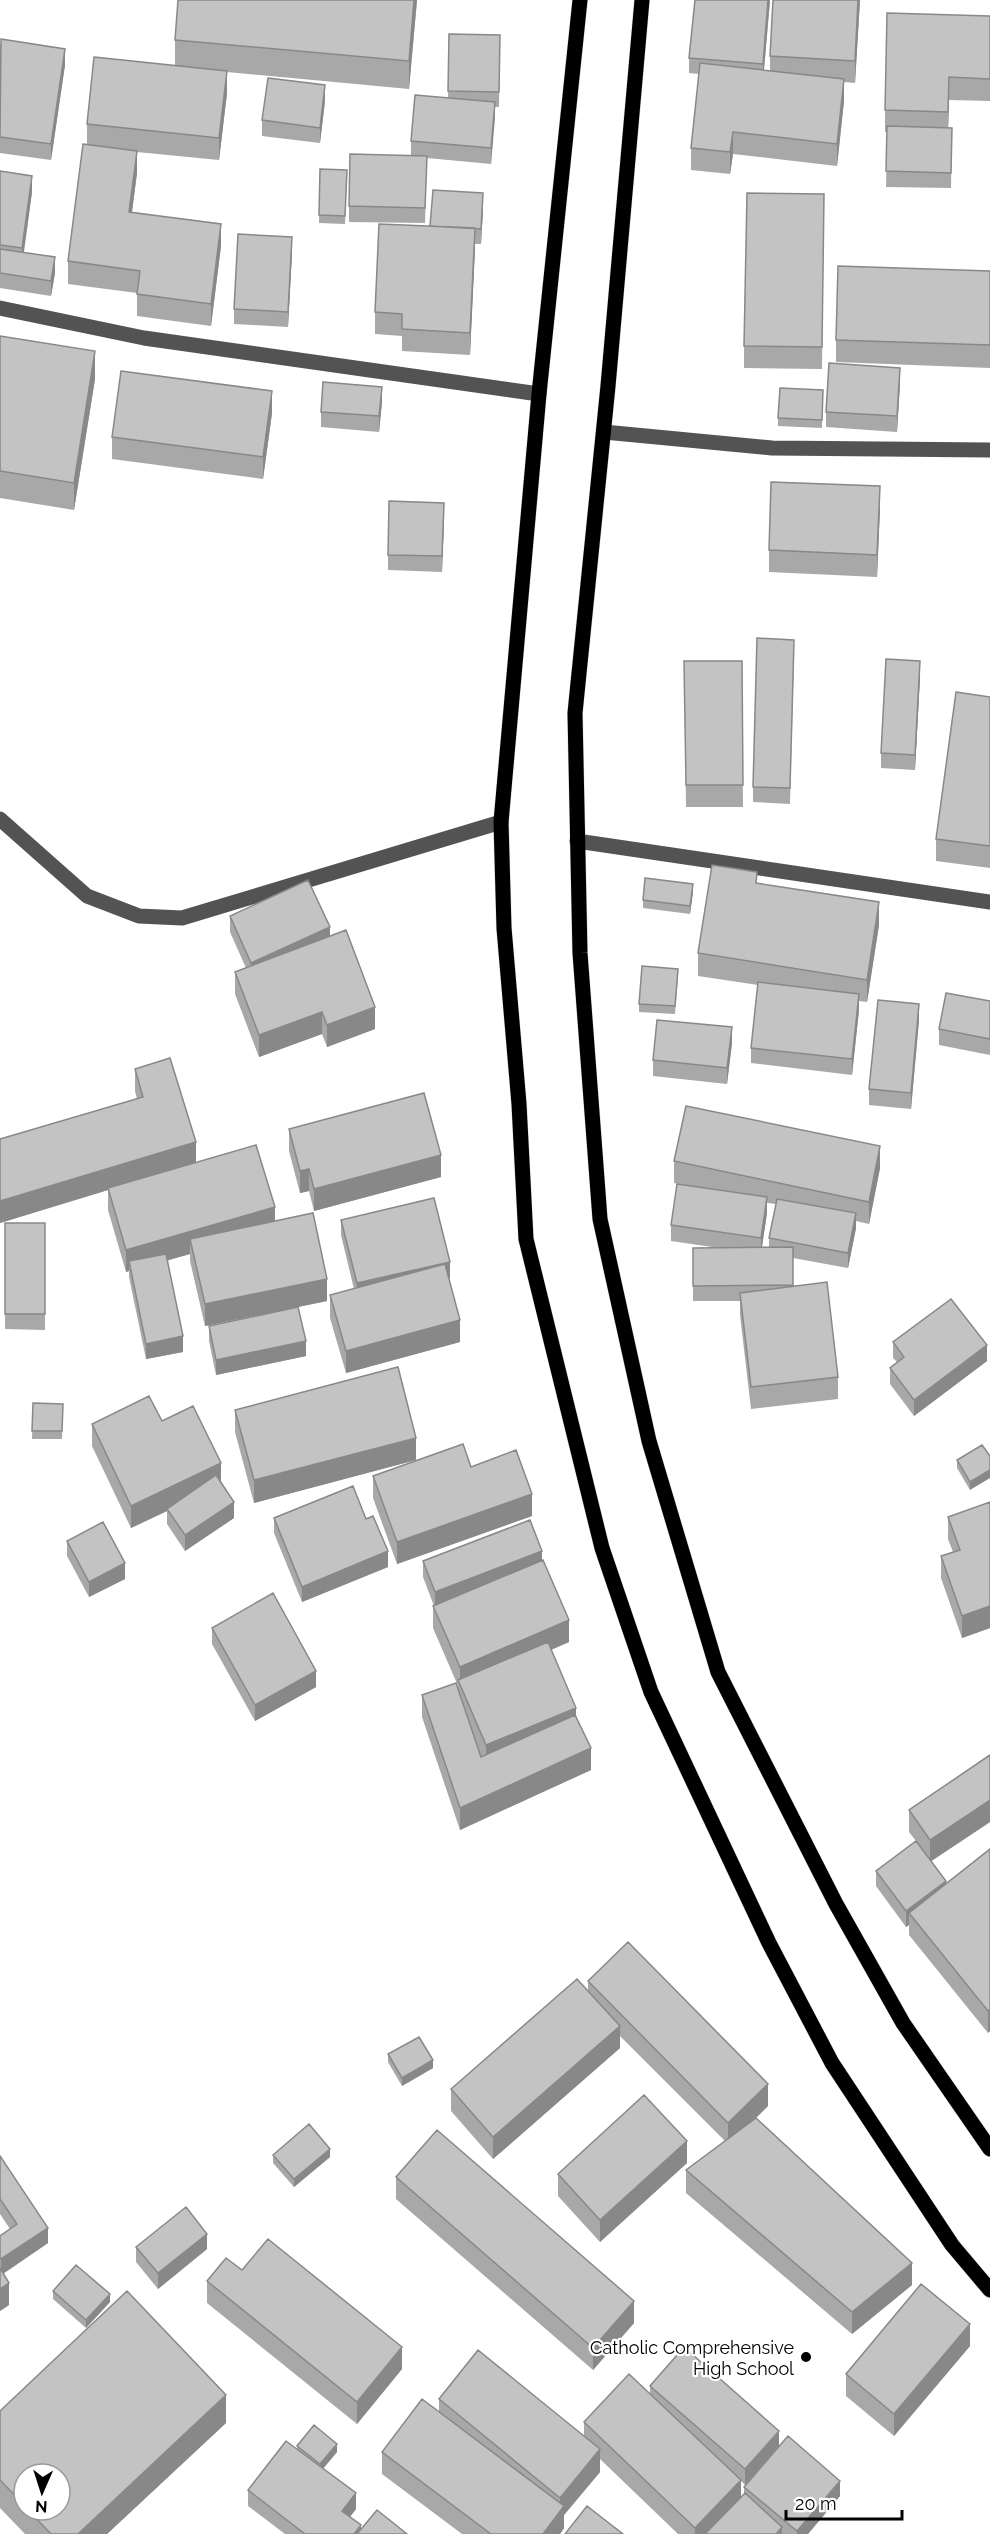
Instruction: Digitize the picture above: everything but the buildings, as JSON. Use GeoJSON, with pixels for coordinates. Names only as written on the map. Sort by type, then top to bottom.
{"type":"FeatureCollection","features":[{"type":"Feature","properties":{"kind":"main road"},"geometry":{"type":"LineString","coordinates":[[580,0],[539,394],[501,822],[504,928],[519,1104],[526,1239],[602,1548],[651,1692],[769,1943],[832,2063],[952,2245],[990,2290]]}},
{"type":"Feature","properties":{"kind":"main road"},"geometry":{"type":"LineString","coordinates":[[642,0],[604,432],[575,712],[580,953],[600,1219],[648,1441],[718,1672],[836,1904],[903,2023],[990,2149]]}},
{"type":"Feature","properties":{"kind":"street"},"geometry":{"type":"LineString","coordinates":[[0,308],[144,338],[539,394]]}},
{"type":"Feature","properties":{"kind":"street"},"geometry":{"type":"LineString","coordinates":[[604,432],[772,448],[990,450]]}},
{"type":"Feature","properties":{"kind":"street"},"geometry":{"type":"LineString","coordinates":[[0,819],[87,896],[139,916],[182,918],[501,822]]}},
{"type":"Feature","properties":{"kind":"street"},"geometry":{"type":"LineString","coordinates":[[577,841],[990,902]]}},
{"type":"Feature","properties":{"kind":"place","name":"Catholic Comprehensive High School"},"geometry":{"type":"Point","coordinates":[806,2357]}}]}
